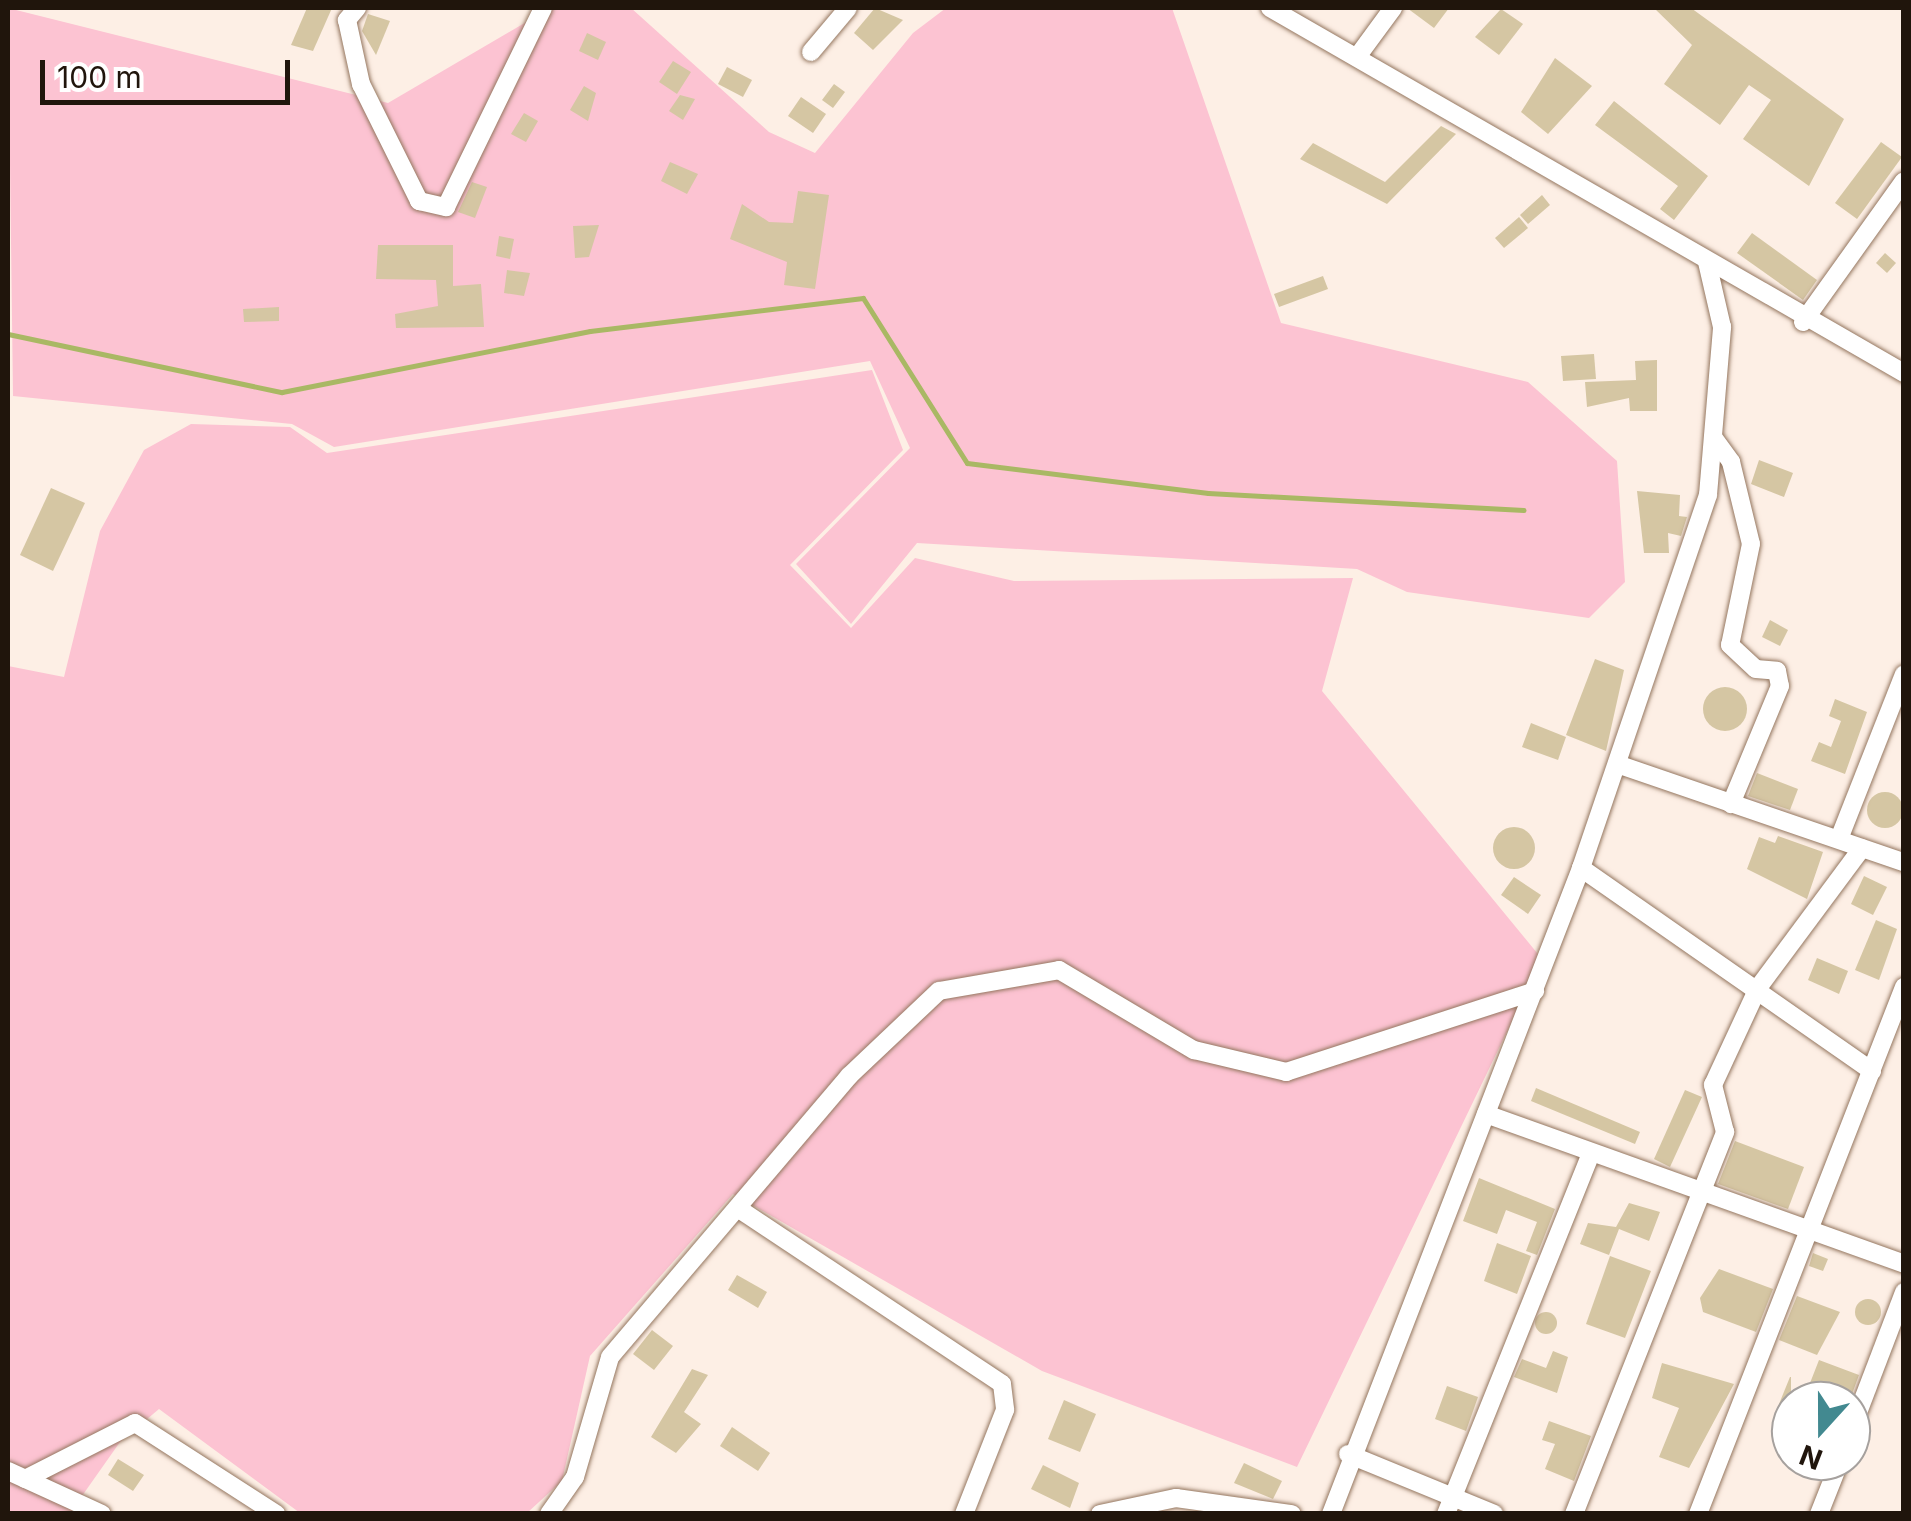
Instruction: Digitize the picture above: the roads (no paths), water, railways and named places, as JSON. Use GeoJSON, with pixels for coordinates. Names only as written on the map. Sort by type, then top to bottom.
{"type":"FeatureCollection","features":[{"type":"Feature","properties":{"kind":"street"},"geometry":{"type":"LineString","coordinates":[[357,8],[347,20],[361,84],[419,200],[446,207],[542,8]]}},
{"type":"Feature","properties":{"kind":"street"},"geometry":{"type":"LineString","coordinates":[[810,52],[848,8]]}},
{"type":"Feature","properties":{"kind":"street"},"geometry":{"type":"LineString","coordinates":[[1270,8],[1360,53],[1803,322],[1904,373]]}},
{"type":"Feature","properties":{"kind":"street"},"geometry":{"type":"LineString","coordinates":[[1360,53],[1393,8]]}},
{"type":"Feature","properties":{"kind":"street"},"geometry":{"type":"LineString","coordinates":[[1803,322],[1904,181]]}},
{"type":"Feature","properties":{"kind":"street"},"geometry":{"type":"LineString","coordinates":[[1331,1514],[1348,1454],[1581,868],[1708,495],[1722,327],[1707,262]]}},
{"type":"Feature","properties":{"kind":"street"},"geometry":{"type":"LineString","coordinates":[[1714,437],[1730,462],[1751,544],[1730,645],[1756,669],[1777,671],[1780,686],[1731,804]]}},
{"type":"Feature","properties":{"kind":"street"},"geometry":{"type":"LineString","coordinates":[[1839,840],[1904,674]]}},
{"type":"Feature","properties":{"kind":"street"},"geometry":{"type":"LineString","coordinates":[[1617,764],[1904,862]]}},
{"type":"Feature","properties":{"kind":"street"},"geometry":{"type":"LineString","coordinates":[[1574,1514],[1727,1122],[1712,1085],[1758,988],[1862,848]]}},
{"type":"Feature","properties":{"kind":"street"},"geometry":{"type":"LineString","coordinates":[[1581,868],[1758,988],[1872,1072]]}},
{"type":"Feature","properties":{"kind":"street"},"geometry":{"type":"LineString","coordinates":[[549,1514],[575,1477],[602,1368],[742,1211],[849,1076],[939,991],[1059,970],[1194,1050],[1286,1072],[1535,991]]}},
{"type":"Feature","properties":{"kind":"street"},"geometry":{"type":"LineString","coordinates":[[1698,1514],[1904,987]]}},
{"type":"Feature","properties":{"kind":"street"},"geometry":{"type":"LineString","coordinates":[[1486,1114],[1590,1156],[1904,1264]]}},
{"type":"Feature","properties":{"kind":"street"},"geometry":{"type":"LineString","coordinates":[[1448,1506],[1590,1156]]}},
{"type":"Feature","properties":{"kind":"street"},"geometry":{"type":"LineString","coordinates":[[742,1211],[1002,1384],[1005,1410],[964,1514]]}},
{"type":"Feature","properties":{"kind":"street"},"geometry":{"type":"LineString","coordinates":[[1870,1381],[1904,1292]]}},
{"type":"Feature","properties":{"kind":"street"},"geometry":{"type":"LineString","coordinates":[[16,1475],[135,1423],[276,1514]]}},
{"type":"Feature","properties":{"kind":"street"},"geometry":{"type":"LineString","coordinates":[[1348,1454],[1448,1506],[1494,1514]]}},
{"type":"Feature","properties":{"kind":"street"},"geometry":{"type":"LineString","coordinates":[[16,1475],[102,1514]]}},
{"type":"Feature","properties":{"kind":"street"},"geometry":{"type":"LineString","coordinates":[[1819,1514],[1832,1481]]}},
{"type":"Feature","properties":{"kind":"street"},"geometry":{"type":"LineString","coordinates":[[1100,1514],[1176,1498],[1292,1514]]}},
{"type":"Feature","properties":{"kind":"waterway"},"geometry":{"type":"LineString","coordinates":[[8,334],[282,392],[590,331],[863,298],[967,463],[1208,493],[1524,510]]}}]}
